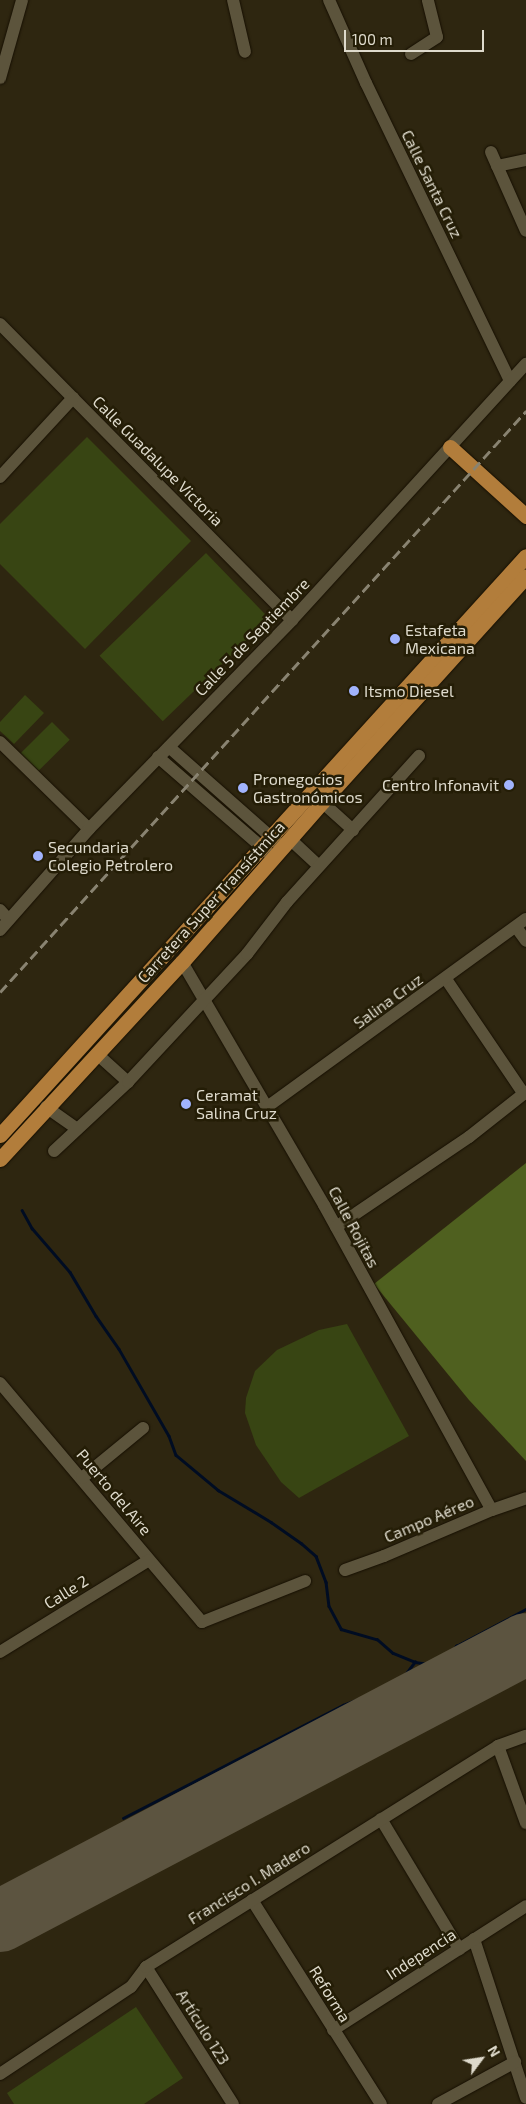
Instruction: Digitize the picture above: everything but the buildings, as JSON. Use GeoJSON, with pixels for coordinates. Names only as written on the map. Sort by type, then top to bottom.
{"type":"FeatureCollection","features":[{"type":"Feature","properties":{"kind":"main road"},"geometry":{"type":"LineString","coordinates":[[450,447],[526,516]]}},
{"type":"Feature","properties":{"kind":"main road","name":"Carretera Super Transístmica"},"geometry":{"type":"LineString","coordinates":[[0,1135],[526,556]]}},
{"type":"Feature","properties":{"kind":"main road","name":"Carretera Super Transístmica"},"geometry":{"type":"LineString","coordinates":[[0,1158],[182,962],[283,849],[322,802],[526,576]]}},
{"type":"Feature","properties":{"kind":"street"},"geometry":{"type":"LineString","coordinates":[[0,78],[22,0]]}},
{"type":"Feature","properties":{"kind":"street"},"geometry":{"type":"LineString","coordinates":[[233,0],[245,52]]}},
{"type":"Feature","properties":{"kind":"street","name":"Calle Santa Cruz"},"geometry":{"type":"LineString","coordinates":[[329,0],[374,100],[510,381]]}},
{"type":"Feature","properties":{"kind":"street"},"geometry":{"type":"LineString","coordinates":[[411,54],[437,38],[428,0]]}},
{"type":"Feature","properties":{"kind":"street"},"geometry":{"type":"LineString","coordinates":[[491,152],[526,231]]}},
{"type":"Feature","properties":{"kind":"street"},"geometry":{"type":"LineString","coordinates":[[497,166],[526,160]]}},
{"type":"Feature","properties":{"kind":"street","name":"Calle Guadalupe Victoria"},"geometry":{"type":"LineString","coordinates":[[0,324],[292,620]]}},
{"type":"Feature","properties":{"kind":"street","name":"Calle 5 de Septiembre"},"geometry":{"type":"LineString","coordinates":[[0,930],[89,829],[292,620],[526,364]]}},
{"type":"Feature","properties":{"kind":"street"},"geometry":{"type":"LineString","coordinates":[[0,477],[74,398]]}},
{"type":"Feature","properties":{"kind":"street"},"geometry":{"type":"LineString","coordinates":[[0,742],[89,829]]}},
{"type":"Feature","properties":{"kind":"street"},"geometry":{"type":"LineString","coordinates":[[169,747],[266,842]]}},
{"type":"Feature","properties":{"kind":"street"},"geometry":{"type":"LineString","coordinates":[[54,1151],[128,1082],[202,1000],[247,954],[287,902],[419,756]]}},
{"type":"Feature","properties":{"kind":"street"},"geometry":{"type":"LineString","coordinates":[[158,757],[266,842],[319,866]]}},
{"type":"Feature","properties":{"kind":"street"},"geometry":{"type":"LineString","coordinates":[[322,802],[353,830]]}},
{"type":"Feature","properties":{"kind":"street"},"geometry":{"type":"LineString","coordinates":[[0,910],[9,920]]}},
{"type":"Feature","properties":{"kind":"street"},"geometry":{"type":"LineString","coordinates":[[521,923],[526,941]]}},
{"type":"Feature","properties":{"kind":"street","name":"Salina Cruz"},"geometry":{"type":"LineString","coordinates":[[267,1107],[521,923]]}},
{"type":"Feature","properties":{"kind":"street","name":"Calle Rojitas"},"geometry":{"type":"LineString","coordinates":[[182,962],[202,1000],[267,1107],[336,1227],[492,1510]]}},
{"type":"Feature","properties":{"kind":"street"},"geometry":{"type":"LineString","coordinates":[[336,1227],[469,1137],[525,1093],[446,979]]}},
{"type":"Feature","properties":{"kind":"street"},"geometry":{"type":"LineString","coordinates":[[97,1054],[128,1082]]}},
{"type":"Feature","properties":{"kind":"street"},"geometry":{"type":"LineString","coordinates":[[46,1107],[78,1129]]}},
{"type":"Feature","properties":{"kind":"street","name":"Puerto del Aire"},"geometry":{"type":"LineString","coordinates":[[0,1383],[202,1622],[304,1580]]}},
{"type":"Feature","properties":{"kind":"street"},"geometry":{"type":"LineString","coordinates":[[82,1478],[142,1428]]}},
{"type":"Feature","properties":{"kind":"street","name":"Campo Aéreo"},"geometry":{"type":"LineString","coordinates":[[345,1570],[526,1498]]}},
{"type":"Feature","properties":{"kind":"street","name":"Calle 2"},"geometry":{"type":"LineString","coordinates":[[0,1652],[149,1560]]}},
{"type":"Feature","properties":{"kind":"street","name":"Francisco I. Madero"},"geometry":{"type":"LineString","coordinates":[[0,2074],[131,1987],[146,1967],[498,1746],[526,1736]]}},
{"type":"Feature","properties":{"kind":"street"},"geometry":{"type":"LineString","coordinates":[[498,1746],[526,1823]]}},
{"type":"Feature","properties":{"kind":"street"},"geometry":{"type":"LineString","coordinates":[[381,1819],[459,1949]]}},
{"type":"Feature","properties":{"kind":"street","name":"Reforma"},"geometry":{"type":"LineString","coordinates":[[252,1900],[381,2104]]}},
{"type":"Feature","properties":{"kind":"street","name":"Indepencia"},"geometry":{"type":"LineString","coordinates":[[333,2030],[526,1906]]}},
{"type":"Feature","properties":{"kind":"street"},"geometry":{"type":"LineString","coordinates":[[474,1939],[523,2081],[526,2098]]}},
{"type":"Feature","properties":{"kind":"street","name":"Artículo 123"},"geometry":{"type":"LineString","coordinates":[[146,1967],[233,2104]]}},
{"type":"Feature","properties":{"kind":"street"},"geometry":{"type":"LineString","coordinates":[[438,2104],[515,2062]]}},
{"type":"Feature","properties":{"kind":"green space"},"geometry":{"type":"Polygon","coordinates":[[[87,437],[191,541],[85,649],[0,564],[0,524],[87,437]]]}},
{"type":"Feature","properties":{"kind":"green space"},"geometry":{"type":"Polygon","coordinates":[[[206,553],[269,618],[163,721],[100,656],[206,553]]]}},
{"type":"Feature","properties":{"kind":"green space"},"geometry":{"type":"Polygon","coordinates":[[[25,695],[44,713],[14,744],[0,731],[0,722],[25,695]]]}},
{"type":"Feature","properties":{"kind":"green space"},"geometry":{"type":"Polygon","coordinates":[[[52,722],[70,740],[39,771],[21,753],[52,722]]]}},
{"type":"Feature","properties":{"kind":"green space"},"geometry":{"type":"Polygon","coordinates":[[[526,1163],[526,1461],[469,1400],[374,1284],[526,1163]]]}},
{"type":"Feature","properties":{"kind":"green space"},"geometry":{"type":"Polygon","coordinates":[[[347,1324],[409,1436],[299,1498],[281,1482],[256,1445],[245,1413],[246,1398],[255,1371],[277,1350],[319,1330],[347,1324]]]}},
{"type":"Feature","properties":{"kind":"green space"},"geometry":{"type":"Polygon","coordinates":[[[136,2007],[183,2078],[144,2104],[14,2104],[7,2093],[136,2007]]]}},
{"type":"Feature","properties":{"kind":"waterway"},"geometry":{"type":"LineString","coordinates":[[22,1210],[32,1228],[70,1272],[96,1316],[119,1349],[169,1436],[176,1455],[218,1490],[271,1522],[316,1556],[326,1582],[329,1606],[341,1629],[377,1639],[393,1653],[415,1662]]}},
{"type":"Feature","properties":{"kind":"waterway"},"geometry":{"type":"LineString","coordinates":[[123,1818],[343,1705],[377,1692],[392,1692],[415,1662],[437,1665],[443,1662],[456,1646],[526,1609]]}},
{"type":"Feature","properties":{"kind":"runway"},"geometry":{"type":"LineString","coordinates":[[0,1921],[526,1644]]}},
{"type":"Feature","properties":{"kind":"railway"},"geometry":{"type":"LineString","coordinates":[[0,992],[526,411]]}},
{"type":"Feature","properties":{"kind":"place","name":"Estafeta Mexicana"},"geometry":{"type":"Point","coordinates":[395,639]}},
{"type":"Feature","properties":{"kind":"place","name":"Itsmo Diesel"},"geometry":{"type":"Point","coordinates":[354,691]}},
{"type":"Feature","properties":{"kind":"place","name":"Centro Infonavit"},"geometry":{"type":"Point","coordinates":[509,785]}},
{"type":"Feature","properties":{"kind":"place","name":"Pronegocios Gastronómicos"},"geometry":{"type":"Point","coordinates":[243,788]}},
{"type":"Feature","properties":{"kind":"place","name":"Secundaria Colegio Petrolero"},"geometry":{"type":"Point","coordinates":[38,856]}},
{"type":"Feature","properties":{"kind":"place","name":"Ceramat Salina Cruz"},"geometry":{"type":"Point","coordinates":[186,1104]}}]}
